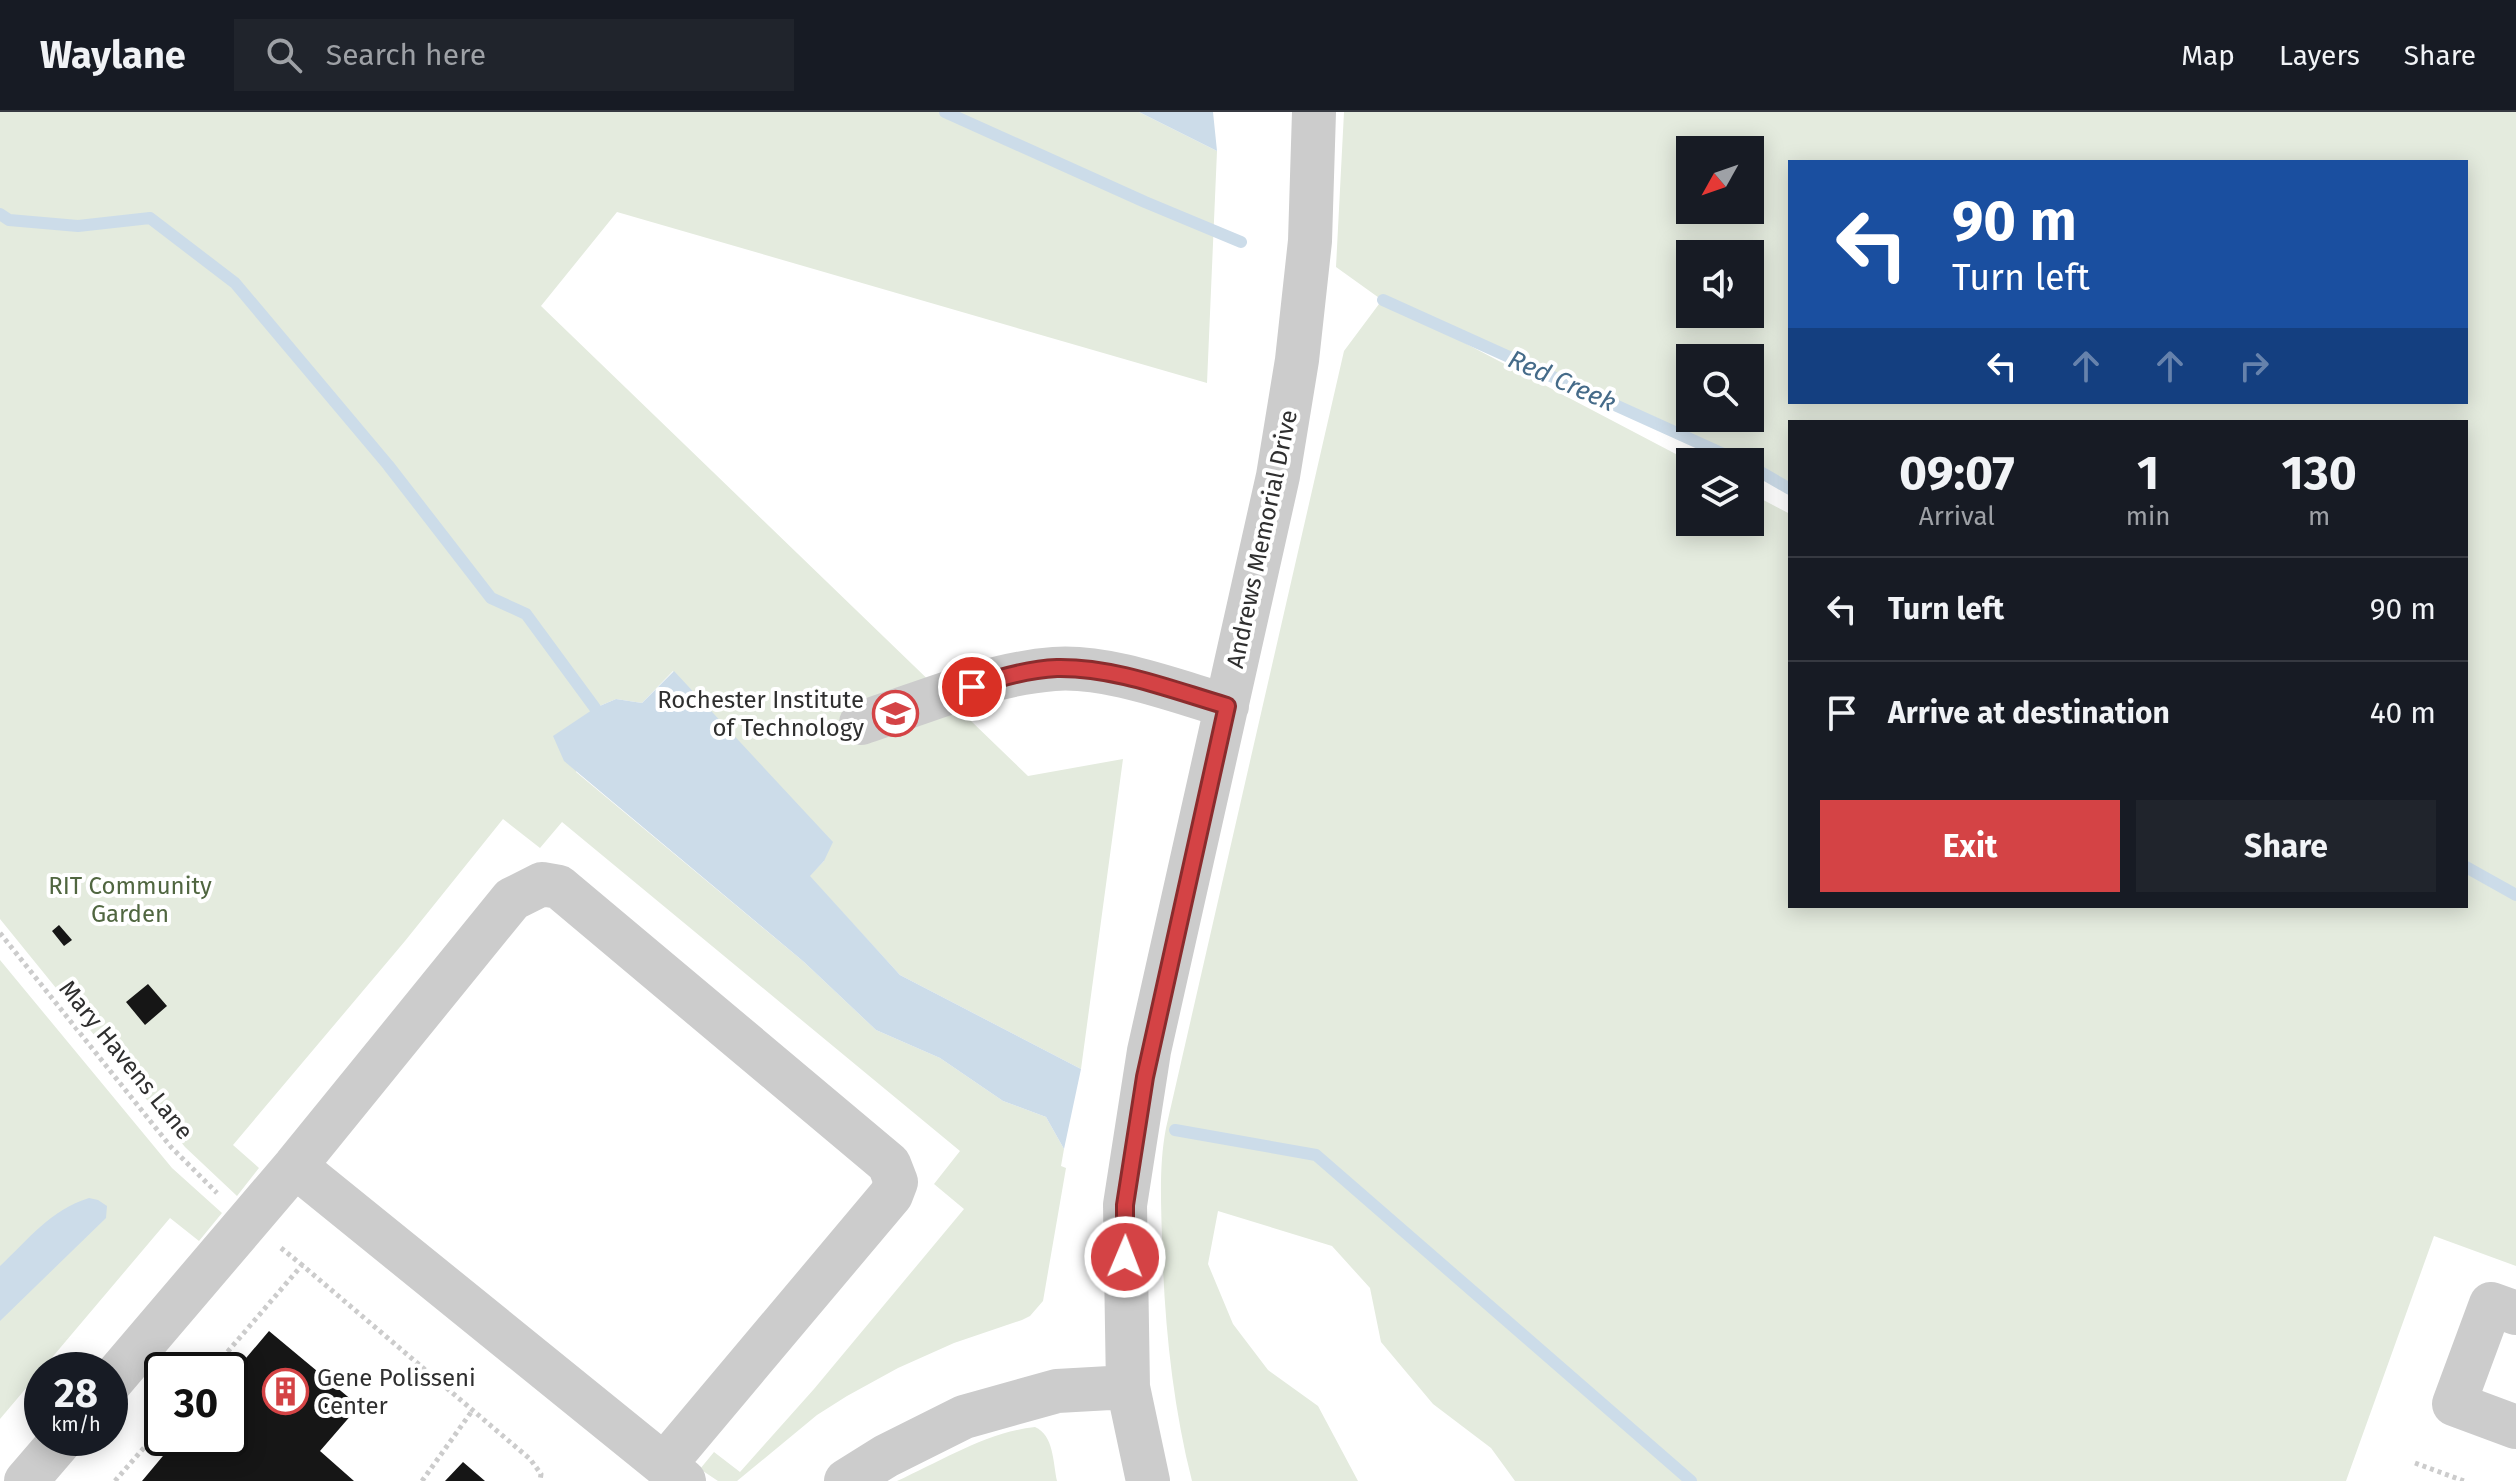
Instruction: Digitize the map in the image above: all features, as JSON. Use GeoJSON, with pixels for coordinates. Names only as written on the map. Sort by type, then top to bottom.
{"type":"FeatureCollection","features":[{"type":"Feature","properties":{"kind":"street","name":"Andrews Memorial Drive"},"geometry":{"type":"LineString","coordinates":[[1148,1481],[1128,1387],[1125,1205],[1149,1051],[1278,476],[1297,360],[1310,241],[1314,112]]}},
{"type":"Feature","properties":{"kind":"street"},"geometry":{"type":"LineString","coordinates":[[861,723],[1000,678],[1056,668],[1117,674],[1227,706]]}},
{"type":"Feature","properties":{"kind":"street"},"geometry":{"type":"LineString","coordinates":[[128,1362],[295,1166],[512,899],[542,884],[559,887],[889,1164],[896,1182],[891,1195],[674,1473],[295,1166]]}},
{"type":"Feature","properties":{"kind":"street"},"geometry":{"type":"LineString","coordinates":[[2516,1313],[2491,1304],[2454,1404],[2516,1427]]}},
{"type":"Feature","properties":{"kind":"street"},"geometry":{"type":"LineString","coordinates":[[846,1481],[886,1456],[964,1417],[1057,1391],[1128,1387]]}},
{"type":"Feature","properties":{"kind":"street"},"geometry":{"type":"LineString","coordinates":[[26,1481],[48,1456]]}},
{"type":"Feature","properties":{"kind":"path","name":"Mary Havens Lane"},"geometry":{"type":"LineString","coordinates":[[0,933],[171,1147],[218,1193]]}},
{"type":"Feature","properties":{"kind":"path"},"geometry":{"type":"LineString","coordinates":[[271,1239],[530,1459],[541,1474],[540,1481]]}},
{"type":"Feature","properties":{"kind":"path"},"geometry":{"type":"LineString","coordinates":[[227,1352],[302,1265]]}},
{"type":"Feature","properties":{"kind":"path"},"geometry":{"type":"LineString","coordinates":[[422,1481],[472,1411]]}},
{"type":"Feature","properties":{"kind":"path"},"geometry":{"type":"LineString","coordinates":[[115,1481],[144,1448]]}},
{"type":"Feature","properties":{"kind":"path"},"geometry":{"type":"LineString","coordinates":[[2415,1463],[2464,1481]]}},
{"type":"Feature","properties":{"kind":"green space","name":"RIT Community Garden"},"geometry":{"type":"Polygon","coordinates":[[[0,112],[1139,112],[1217,151],[1207,383],[617,212],[541,306],[1028,776],[1123,759],[1081,1069],[900,975],[809,876],[824,861],[673,671],[642,703],[616,699],[595,708],[576,772],[804,962],[876,1030],[940,1058],[1003,1101],[1046,1117],[1064,1149],[1061,1166],[1066,1168],[1043,1301],[1030,1316],[954,1343],[898,1368],[847,1396],[817,1415],[737,1481],[718,1481],[700,1469],[714,1452],[740,1472],[814,1389],[964,1209],[934,1184],[960,1151],[562,822],[540,848],[503,819],[233,1145],[259,1168],[237,1196],[185,1147],[0,919],[0,112]]]}},
{"type":"Feature","properties":{"kind":"green space"},"geometry":{"type":"Polygon","coordinates":[[[1344,112],[2516,112],[2516,1266],[2434,1236],[2346,1481],[1515,1481],[1491,1448],[1433,1404],[1381,1342],[1370,1288],[1332,1246],[1218,1211],[1208,1264],[1233,1324],[1268,1370],[1318,1406],[1358,1481],[1192,1481],[1174,1391],[1167,1330],[1161,1210],[1164,1142],[1344,351],[1382,300],[1336,267],[1344,112]]]}},
{"type":"Feature","properties":{"kind":"green space"},"geometry":{"type":"Polygon","coordinates":[[[0,960],[172,1168],[222,1213],[199,1241],[170,1218],[57,1352],[24,1352],[24,1391],[0,1419],[0,960]]]}},
{"type":"Feature","properties":{"kind":"green space"},"geometry":{"type":"Polygon","coordinates":[[[1035,1427],[1049,1443],[1057,1481],[897,1481],[982,1441],[1035,1427]]]}},
{"type":"Feature","properties":{"kind":"water"},"geometry":{"type":"Polygon","coordinates":[[[1139,112],[1213,112],[1217,151],[1139,112]]]}},
{"type":"Feature","properties":{"kind":"water"},"geometry":{"type":"Polygon","coordinates":[[[674,671],[833,842],[824,861],[810,876],[900,975],[1081,1069],[1064,1149],[1046,1117],[1003,1101],[940,1058],[876,1030],[804,962],[564,761],[553,736],[595,708],[616,699],[642,703],[674,671]]]}},
{"type":"Feature","properties":{"kind":"water"},"geometry":{"type":"Polygon","coordinates":[[[89,1198],[107,1206],[106,1218],[0,1321],[0,1266],[51,1218],[89,1198]]]}},
{"type":"Feature","properties":{"kind":"building"},"geometry":{"type":"Polygon","coordinates":[[[59,925],[72,940],[64,946],[52,931],[59,925]]]}},
{"type":"Feature","properties":{"kind":"building"},"geometry":{"type":"Polygon","coordinates":[[[148,984],[167,1006],[145,1025],[126,1002],[148,984]]]}},
{"type":"Feature","properties":{"kind":"building","name":"Gene Polisseni Center"},"geometry":{"type":"Polygon","coordinates":[[[269,1331],[359,1406],[320,1451],[354,1481],[142,1481],[163,1456],[248,1456],[248,1356],[269,1331]]]}},
{"type":"Feature","properties":{"kind":"building","name":"Gene Polisseni Center"},"geometry":{"type":"Polygon","coordinates":[[[463,1462],[485,1481],[445,1481],[463,1462]]]}},
{"type":"Feature","properties":{"kind":"waterway","name":"Red Creek"},"geometry":{"type":"LineString","coordinates":[[945,112],[1241,242]]}},
{"type":"Feature","properties":{"kind":"waterway"},"geometry":{"type":"LineString","coordinates":[[0,214],[9,220],[78,226],[150,218],[235,283],[388,465],[491,598],[526,614],[595,708]]}},
{"type":"Feature","properties":{"kind":"waterway","name":"Red Creek"},"geometry":{"type":"LineString","coordinates":[[1383,300],[1710,448]]}},
{"type":"Feature","properties":{"kind":"waterway","name":"Red Creek"},"geometry":{"type":"LineString","coordinates":[[1764,474],[1788,488]]}},
{"type":"Feature","properties":{"kind":"waterway","name":"Red Creek"},"geometry":{"type":"LineString","coordinates":[[2468,868],[2516,895]]}},
{"type":"Feature","properties":{"kind":"waterway"},"geometry":{"type":"LineString","coordinates":[[1175,1130],[1316,1155],[1691,1481]]}},
{"type":"Feature","properties":{"kind":"place","name":"Rochester Institute of Technology"},"geometry":{"type":"Point","coordinates":[895,714]}},
{"type":"Feature","properties":{"kind":"place","name":"Gene Polisseni Center"},"geometry":{"type":"Point","coordinates":[286,1392]}},
{"type":"Feature","properties":{"kind":"route"},"geometry":{"type":"LineString","coordinates":[[972,687],[1000,678],[1056,668],[1117,674],[1227,706],[1149,1051],[1125,1205],[1125,1257]]}}]}
